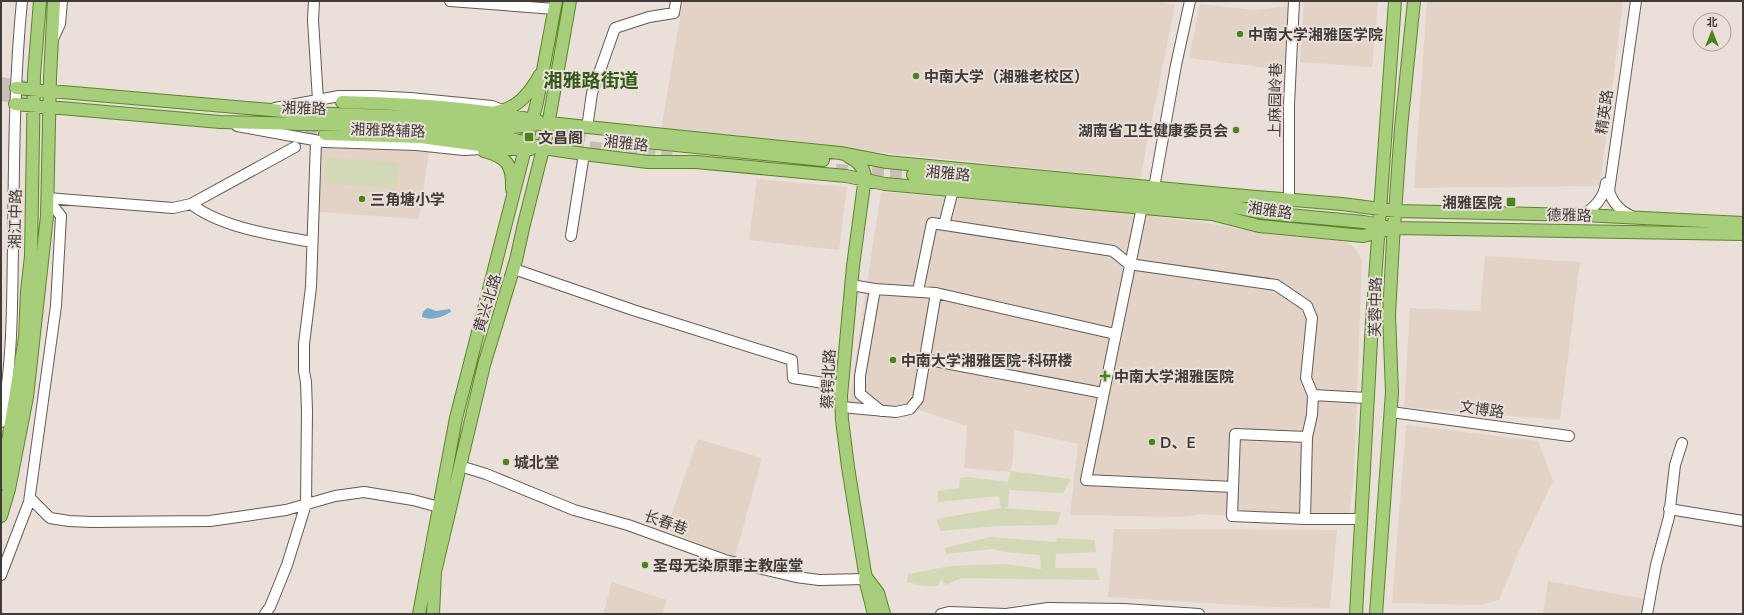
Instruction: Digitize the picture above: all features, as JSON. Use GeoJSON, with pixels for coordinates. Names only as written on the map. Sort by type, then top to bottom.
{"type":"FeatureCollection","features":[{"type":"Feature","properties":{"kind":"main road","name":"湘江中路"},"geometry":{"type":"LineString","coordinates":[[1,483],[25,338],[30,256],[33,89],[40,1]]}},
{"type":"Feature","properties":{"kind":"main road","name":"湘江中路"},"geometry":{"type":"LineString","coordinates":[[1,516],[9,489],[27,397],[47,216],[49,91],[54,1]]}},
{"type":"Feature","properties":{"kind":"main road","name":"黄兴北路"},"geometry":{"type":"LineString","coordinates":[[433,614],[436,572],[484,365],[514,269],[549,123],[570,1]]}},
{"type":"Feature","properties":{"kind":"main road","name":"芙蓉中路"},"geometry":{"type":"LineString","coordinates":[[1356,614],[1367,398],[1394,1]]}},
{"type":"Feature","properties":{"kind":"main road","name":"芙蓉中路"},"geometry":{"type":"LineString","coordinates":[[1376,614],[1392,392],[1389,315],[1394,228],[1401,128],[1414,1]]}},
{"type":"Feature","properties":{"kind":"main road","name":"黄兴北路"},"geometry":{"type":"LineString","coordinates":[[419,614],[456,418],[527,146],[556,5]]}},
{"type":"Feature","properties":{"kind":"main road"},"geometry":{"type":"LineString","coordinates":[[488,113],[503,110],[515,105],[524,98],[544,67]]}},
{"type":"Feature","properties":{"kind":"main road","name":"湘雅路"},"geometry":{"type":"LineString","coordinates":[[16,88],[305,113],[442,118],[513,127],[532,122]]}},
{"type":"Feature","properties":{"kind":"main road","name":"湘雅路"},"geometry":{"type":"LineString","coordinates":[[342,102],[420,106],[488,113],[518,117],[532,122],[549,123],[587,132],[736,152],[840,162],[887,162]]}},
{"type":"Feature","properties":{"kind":"main road","name":"湘雅路"},"geometry":{"type":"LineString","coordinates":[[15,104],[220,122],[408,127],[512,138],[527,146],[648,162],[696,162],[846,176],[885,184],[1212,214],[1249,224],[1273,228],[1364,236],[1378,229],[1394,228]]}},
{"type":"Feature","properties":{"kind":"main road","name":"湘雅路"},"geometry":{"type":"LineString","coordinates":[[587,132],[840,154],[887,162],[1154,188],[1355,205],[1396,211]]}},
{"type":"Feature","properties":{"kind":"main road"},"geometry":{"type":"LineString","coordinates":[[321,137],[400,136],[509,149],[527,146]]}},
{"type":"Feature","properties":{"kind":"main road"},"geometry":{"type":"LineString","coordinates":[[452,142],[497,155],[507,163],[511,172],[512,182],[511,207]]}},
{"type":"Feature","properties":{"kind":"main road"},"geometry":{"type":"LineString","coordinates":[[840,154],[857,162],[865,172],[865,180]]}},
{"type":"Feature","properties":{"kind":"main road","name":"湘雅路"},"geometry":{"type":"LineString","coordinates":[[913,175],[1210,203],[1266,213],[1364,222],[1378,229]]}},
{"type":"Feature","properties":{"kind":"main road","name":"蔡锷北路"},"geometry":{"type":"LineString","coordinates":[[865,180],[851,285],[841,407],[854,507],[866,579],[874,614]]}},
{"type":"Feature","properties":{"kind":"main road","name":"德雅路"},"geometry":{"type":"LineString","coordinates":[[1396,211],[1583,215],[1743,223]]}},
{"type":"Feature","properties":{"kind":"main road","name":"德雅路"},"geometry":{"type":"LineString","coordinates":[[1394,228],[1743,234]]}},
{"type":"Feature","properties":{"kind":"main road","name":"蔡锷北路"},"geometry":{"type":"LineString","coordinates":[[866,579],[878,593],[884,614]]}},
{"type":"Feature","properties":{"kind":"street"},"geometry":{"type":"LineString","coordinates":[[1,422],[6,396],[12,308],[15,104],[22,1]]}},
{"type":"Feature","properties":{"kind":"street","name":"湘江中路"},"geometry":{"type":"LineString","coordinates":[[52,43],[60,24],[62,1]]}},
{"type":"Feature","properties":{"kind":"street"},"geometry":{"type":"LineString","coordinates":[[314,1],[313,20],[318,100]]}},
{"type":"Feature","properties":{"kind":"street"},"geometry":{"type":"LineString","coordinates":[[450,1],[556,5]]}},
{"type":"Feature","properties":{"kind":"street"},"geometry":{"type":"LineString","coordinates":[[587,132],[592,93],[615,28],[649,17],[674,13],[676,1]]}},
{"type":"Feature","properties":{"kind":"street"},"geometry":{"type":"LineString","coordinates":[[1154,188],[1176,65],[1190,1]]}},
{"type":"Feature","properties":{"kind":"street","name":"上麻园岭巷"},"geometry":{"type":"LineString","coordinates":[[1289,199],[1289,104],[1294,1]]}},
{"type":"Feature","properties":{"kind":"street","name":"精英路"},"geometry":{"type":"LineString","coordinates":[[1583,215],[1598,202],[1605,189],[1632,1]]}},
{"type":"Feature","properties":{"kind":"street","name":"精英路"},"geometry":{"type":"LineString","coordinates":[[1633,217],[1619,208],[1614,202],[1609,191],[1636,1]]}},
{"type":"Feature","properties":{"kind":"street"},"geometry":{"type":"LineString","coordinates":[[270,109],[343,96],[410,98],[492,106],[518,117]]}},
{"type":"Feature","properties":{"kind":"street","name":"湘雅路辅路"},"geometry":{"type":"LineString","coordinates":[[220,122],[321,137],[479,150],[509,149]]}},
{"type":"Feature","properties":{"kind":"street"},"geometry":{"type":"LineString","coordinates":[[265,614],[270,607],[287,565],[306,504],[307,411],[304,371],[304,344],[311,287],[312,242],[321,137]]}},
{"type":"Feature","properties":{"kind":"street"},"geometry":{"type":"LineString","coordinates":[[47,198],[173,208],[191,204],[295,147]]}},
{"type":"Feature","properties":{"kind":"street"},"geometry":{"type":"LineString","coordinates":[[571,236],[584,154]]}},
{"type":"Feature","properties":{"kind":"street"},"geometry":{"type":"LineString","coordinates":[[944,225],[953,190]]}},
{"type":"Feature","properties":{"kind":"street"},"geometry":{"type":"LineString","coordinates":[[1,575],[30,498],[56,306],[61,216],[47,198]]}},
{"type":"Feature","properties":{"kind":"street"},"geometry":{"type":"LineString","coordinates":[[191,204],[202,213],[231,224],[312,242]]}},
{"type":"Feature","properties":{"kind":"street"},"geometry":{"type":"LineString","coordinates":[[1142,207],[1129,264],[1086,480],[1233,488]]}},
{"type":"Feature","properties":{"kind":"street"},"geometry":{"type":"LineString","coordinates":[[918,291],[932,223],[1113,251],[1129,264],[1276,285],[1296,297],[1307,306],[1312,318],[1306,378],[1313,395],[1312,415],[1307,437],[1305,519]]}},
{"type":"Feature","properties":{"kind":"street"},"geometry":{"type":"LineString","coordinates":[[514,269],[632,310],[792,360],[793,378],[842,386]]}},
{"type":"Feature","properties":{"kind":"street"},"geometry":{"type":"LineString","coordinates":[[851,285],[875,289],[936,293],[1115,334]]}},
{"type":"Feature","properties":{"kind":"street"},"geometry":{"type":"LineString","coordinates":[[875,289],[860,376],[860,394],[881,411]]}},
{"type":"Feature","properties":{"kind":"street"},"geometry":{"type":"LineString","coordinates":[[841,407],[896,412],[910,409],[918,399],[936,293]]}},
{"type":"Feature","properties":{"kind":"street"},"geometry":{"type":"LineString","coordinates":[[924,360],[1103,393]]}},
{"type":"Feature","properties":{"kind":"street"},"geometry":{"type":"LineString","coordinates":[[1313,395],[1367,398]]}},
{"type":"Feature","properties":{"kind":"street","name":"文博路"},"geometry":{"type":"LineString","coordinates":[[1391,412],[1569,436]]}},
{"type":"Feature","properties":{"kind":"street"},"geometry":{"type":"LineString","coordinates":[[1307,437],[1235,434],[1232,516],[1305,519],[1362,519]]}},
{"type":"Feature","properties":{"kind":"street"},"geometry":{"type":"LineString","coordinates":[[1647,614],[1656,565],[1669,516],[1675,465],[1682,443]]}},
{"type":"Feature","properties":{"kind":"street","name":"长春巷"},"geometry":{"type":"LineString","coordinates":[[460,466],[494,477],[574,510],[628,525],[725,560],[796,577],[819,580],[866,579]]}},
{"type":"Feature","properties":{"kind":"street"},"geometry":{"type":"LineString","coordinates":[[30,498],[50,518],[92,522],[210,521],[286,510],[335,496],[364,492],[413,500],[439,507]]}},
{"type":"Feature","properties":{"kind":"street"},"geometry":{"type":"LineString","coordinates":[[1669,510],[1743,521]]}},
{"type":"Feature","properties":{"kind":"street"},"geometry":{"type":"LineString","coordinates":[[940,614],[949,612],[1006,614],[1048,608],[1063,608],[1124,609],[1199,614]]}},
{"type":"Feature","properties":{"kind":"shaded area","name":"中南大学（湘雅老校区）"},"geometry":{"type":"Polygon","coordinates":[[[683,1],[1158,1],[1175,5],[1140,179],[661,130],[683,1]]]}},
{"type":"Feature","properties":{"kind":"shaded area"},"geometry":{"type":"Polygon","coordinates":[[[1304,1],[1378,1],[1372,67],[1300,62],[1304,1]]]}},
{"type":"Feature","properties":{"kind":"shaded area"},"geometry":{"type":"Polygon","coordinates":[[[1427,1],[1623,1],[1600,186],[1414,188],[1427,1]]]}},
{"type":"Feature","properties":{"kind":"shaded area","name":"中南大学湘雅医学院"},"geometry":{"type":"Polygon","coordinates":[[[1200,4],[1254,10],[1289,6],[1284,70],[1189,58],[1200,4]]]}},
{"type":"Feature","properties":{"kind":"shaded area"},"geometry":{"type":"Polygon","coordinates":[[[320,147],[429,152],[419,219],[320,212],[320,147]]]}},
{"type":"Feature","properties":{"kind":"shaded area"},"geometry":{"type":"Polygon","coordinates":[[[757,179],[847,187],[839,250],[749,240],[757,179]]]}},
{"type":"Feature","properties":{"kind":"shaded area","name":"中南大学湘雅医院"},"geometry":{"type":"Polygon","coordinates":[[[881,192],[1095,209],[1206,223],[1262,233],[1341,241],[1350,244],[1356,249],[1362,261],[1354,474],[1349,517],[1235,516],[1202,514],[1182,517],[1070,515],[1078,444],[1014,430],[1013,461],[1010,472],[964,468],[967,426],[913,408],[849,402],[881,192]]]}},
{"type":"Feature","properties":{"kind":"shaded area"},"geometry":{"type":"Polygon","coordinates":[[[1485,256],[1580,262],[1560,420],[1404,407],[1410,308],[1480,311],[1485,256]]]}},
{"type":"Feature","properties":{"kind":"shaded area"},"geometry":{"type":"Polygon","coordinates":[[[1406,425],[1538,441],[1553,481],[1519,551],[1499,600],[1480,605],[1392,603],[1406,425]]]}},
{"type":"Feature","properties":{"kind":"shaded area"},"geometry":{"type":"Polygon","coordinates":[[[698,439],[762,458],[735,557],[666,530],[698,439]]]}},
{"type":"Feature","properties":{"kind":"shaded area"},"geometry":{"type":"Polygon","coordinates":[[[1114,529],[1337,530],[1330,608],[1274,607],[1108,597],[1114,529]]]}},
{"type":"Feature","properties":{"kind":"shaded area"},"geometry":{"type":"Polygon","coordinates":[[[1548,581],[1649,600],[1647,614],[1543,614],[1548,581]]]}},
{"type":"Feature","properties":{"kind":"shaded area"},"geometry":{"type":"Polygon","coordinates":[[[612,582],[667,600],[662,614],[603,614],[612,582]]]}},
{"type":"Feature","properties":{"kind":"green space"},"geometry":{"type":"Polygon","coordinates":[[[326,157],[399,163],[397,189],[324,183],[326,157]]]}},
{"type":"Feature","properties":{"kind":"green space"},"geometry":{"type":"Polygon","coordinates":[[[1011,471],[1071,479],[1063,493],[1009,490],[1008,507],[1003,508],[1061,512],[1057,525],[997,526],[941,531],[936,519],[1001,508],[999,496],[938,502],[938,491],[959,488],[960,478],[968,477],[1008,482],[1011,471]]]}},
{"type":"Feature","properties":{"kind":"green space"},"geometry":{"type":"Polygon","coordinates":[[[990,537],[1056,542],[1057,538],[1095,540],[1096,552],[1056,554],[1055,568],[1096,568],[1100,580],[961,578],[946,585],[942,580],[937,586],[924,586],[907,582],[908,574],[951,566],[1004,564],[1041,569],[1040,555],[1004,552],[993,549],[946,554],[945,548],[990,537]]]}},
{"type":"Feature","properties":{"kind":"water"},"geometry":{"type":"Polygon","coordinates":[[[428,308],[436,311],[450,309],[451,312],[437,318],[429,319],[422,317],[424,311],[428,308]]]}},
{"type":"Feature","properties":{"kind":"tunnel"},"geometry":{"type":"LineString","coordinates":[[1,83],[27,87]]}},
{"type":"Feature","properties":{"kind":"tunnel"},"geometry":{"type":"LineString","coordinates":[[1,95],[41,101]]}},
{"type":"Feature","properties":{"kind":"tunnel"},"geometry":{"type":"LineString","coordinates":[[269,127],[325,134]]}},
{"type":"Feature","properties":{"kind":"tunnel"},"geometry":{"type":"LineString","coordinates":[[520,129],[586,136]]}},
{"type":"Feature","properties":{"kind":"tunnel"},"geometry":{"type":"LineString","coordinates":[[536,140],[672,158]]}},
{"type":"Feature","properties":{"kind":"tunnel"},"geometry":{"type":"LineString","coordinates":[[836,170],[913,175]]}},
{"type":"Feature","properties":{"kind":"place","name":"中南大学湘雅医学院"},"geometry":{"type":"Point","coordinates":[1240,34]}},
{"type":"Feature","properties":{"kind":"place","name":"中南大学（湘雅老校区）"},"geometry":{"type":"Point","coordinates":[916,76]}},
{"type":"Feature","properties":{"kind":"place","name":"湖南省卫生健康委员会"},"geometry":{"type":"Point","coordinates":[1236,130]}},
{"type":"Feature","properties":{"kind":"place","name":"文昌阁"},"geometry":{"type":"Point","coordinates":[529,137]}},
{"type":"Feature","properties":{"kind":"place","name":"三角塘小学"},"geometry":{"type":"Point","coordinates":[362,199]}},
{"type":"Feature","properties":{"kind":"place","name":"湘雅医院"},"geometry":{"type":"Point","coordinates":[1511,202]}},
{"type":"Feature","properties":{"kind":"place","name":"中南大学湘雅医院-科研楼"},"geometry":{"type":"Point","coordinates":[893,360]}},
{"type":"Feature","properties":{"kind":"place","name":"中南大学湘雅医院"},"geometry":{"type":"Point","coordinates":[1105,376]}},
{"type":"Feature","properties":{"kind":"place","name":"D、E"},"geometry":{"type":"Point","coordinates":[1152,442]}},
{"type":"Feature","properties":{"kind":"place","name":"城北堂"},"geometry":{"type":"Point","coordinates":[506,462]}},
{"type":"Feature","properties":{"kind":"place","name":"圣母无染原罪主教座堂"},"geometry":{"type":"Point","coordinates":[645,565]}},
{"type":"Feature","properties":{"kind":"district","name":"湘雅路街道"},"geometry":{"type":"Point","coordinates":[591,80]}}]}
